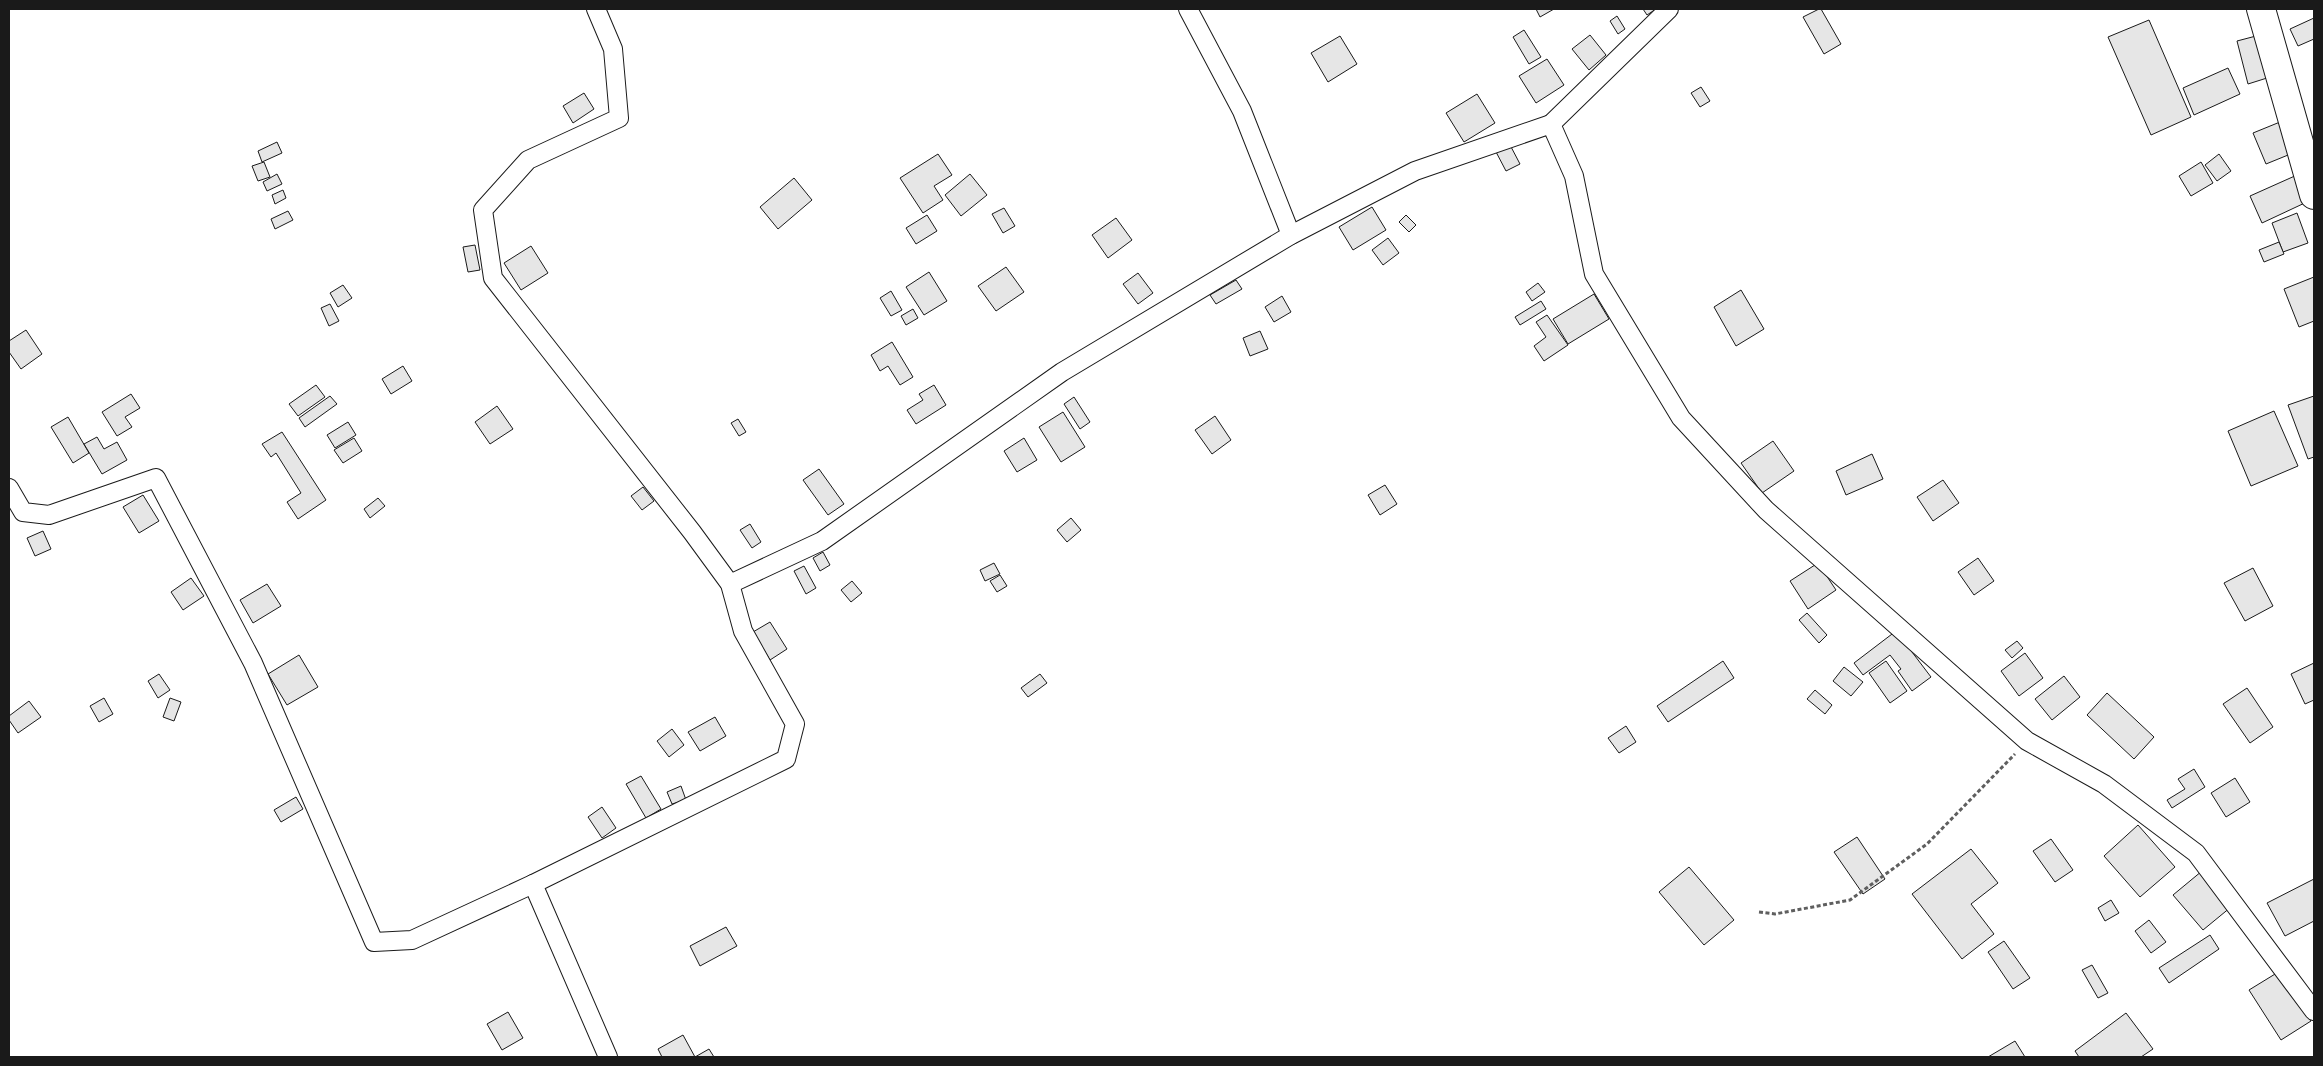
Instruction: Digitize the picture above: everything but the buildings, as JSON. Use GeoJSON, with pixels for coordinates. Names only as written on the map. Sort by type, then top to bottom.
{"type":"FeatureCollection","features":[{"type":"Feature","properties":{"kind":"main road"},"geometry":{"type":"LineString","coordinates":[[2261,9],[2314,195]]}},
{"type":"Feature","properties":{"kind":"street"},"geometry":{"type":"LineString","coordinates":[[9,488],[23,512],[49,515],[156,478],[253,663],[374,942],[412,940],[533,884],[786,759],[795,724],[743,631],[730,584],[692,532],[493,278],[483,210],[528,160],[619,118],[614,49],[596,9]]}},
{"type":"Feature","properties":{"kind":"street"},"geometry":{"type":"LineString","coordinates":[[1188,9],[1242,111],[1291,235]]}},
{"type":"Feature","properties":{"kind":"street"},"geometry":{"type":"LineString","coordinates":[[730,584],[822,541],[1062,372],[1291,235],[1415,171],[1552,124],[1669,9]]}},
{"type":"Feature","properties":{"kind":"street"},"geometry":{"type":"LineString","coordinates":[[1552,124],[1574,176],[1594,274],[1681,418],[1766,510],[2027,741],[2104,784],[2196,853],[2314,1011]]}},
{"type":"Feature","properties":{"kind":"street"},"geometry":{"type":"LineString","coordinates":[[533,884],[608,1057]]}},
{"type":"Feature","properties":{"kind":"path"},"geometry":{"type":"LineString","coordinates":[[1758,912],[1775,914],[1850,900],[1927,844],[2027,741]]}}]}
